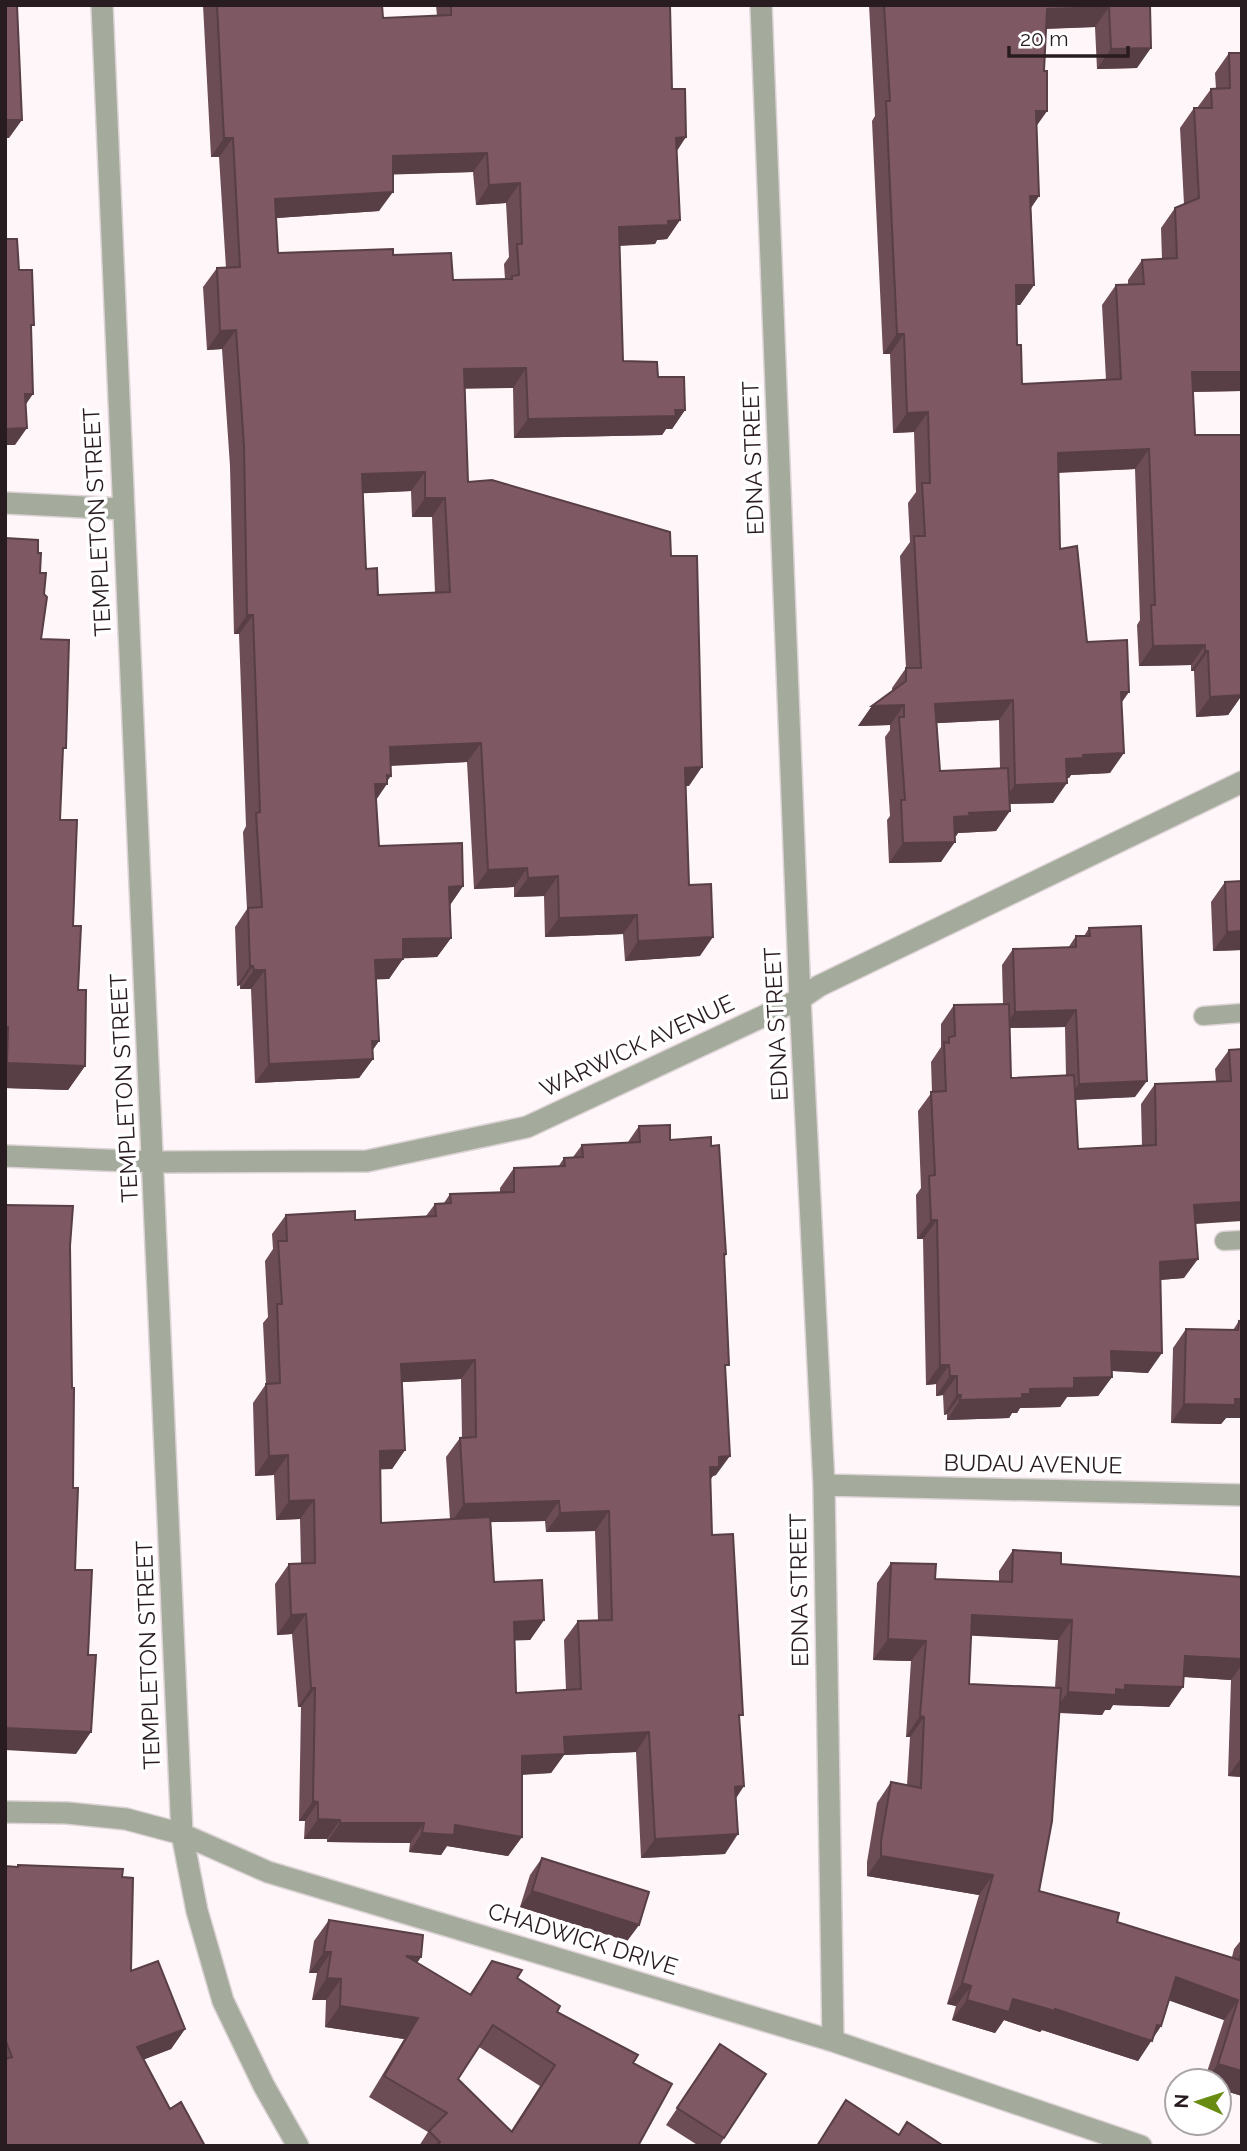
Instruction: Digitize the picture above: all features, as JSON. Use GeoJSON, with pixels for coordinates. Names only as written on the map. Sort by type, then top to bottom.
{"type":"FeatureCollection","features":[{"type":"Feature","properties":{"kind":"street","name":"TEMPLETON STREET"},"geometry":{"type":"LineString","coordinates":[[102,5],[182,1834],[197,1911],[223,2001],[264,2086],[298,2146]]}},
{"type":"Feature","properties":{"kind":"street","name":"EDNA STREET"},"geometry":{"type":"LineString","coordinates":[[761,5],[800,999],[824,1485],[833,2041]]}},
{"type":"Feature","properties":{"kind":"street"},"geometry":{"type":"LineString","coordinates":[[5,503],[122,509]]}},
{"type":"Feature","properties":{"kind":"street","name":"WARWICK AVENUE"},"geometry":{"type":"LineString","coordinates":[[5,1156],[154,1162],[367,1161],[527,1127],[800,999],[819,986],[1242,782]]}},
{"type":"Feature","properties":{"kind":"street","name":"BUDAU AVENUE"},"geometry":{"type":"LineString","coordinates":[[824,1485],[1242,1495]]}},
{"type":"Feature","properties":{"kind":"street","name":"CHADWICK DRIVE"},"geometry":{"type":"LineString","coordinates":[[5,1812],[67,1813],[126,1819],[182,1834],[268,1872],[833,2041],[1141,2146]]}},
{"type":"Feature","properties":{"kind":"lane"},"geometry":{"type":"LineString","coordinates":[[1203,1016],[1242,1013]]}},
{"type":"Feature","properties":{"kind":"building"},"geometry":{"type":"Polygon","coordinates":[[[5,5],[17,5],[22,120],[5,120],[5,5]]]}},
{"type":"Feature","properties":{"kind":"building"},"geometry":{"type":"Polygon","coordinates":[[[217,5],[382,5],[383,18],[451,15],[451,5],[670,5],[672,89],[685,89],[686,137],[676,138],[680,220],[668,221],[668,225],[619,227],[623,361],[657,362],[658,377],[684,377],[685,410],[675,410],[676,416],[528,419],[526,368],[464,369],[468,482],[492,480],[670,532],[671,556],[697,556],[702,767],[685,768],[689,885],[711,884],[713,937],[638,941],[637,915],[559,918],[558,876],[528,878],[527,868],[488,870],[481,743],[390,747],[391,776],[387,775],[387,784],[375,784],[379,846],[462,843],[463,886],[449,887],[451,938],[403,939],[403,959],[375,960],[379,1041],[372,1041],[373,1059],[269,1064],[265,970],[254,970],[253,966],[250,966],[248,908],[262,907],[256,813],[260,812],[253,615],[247,615],[244,446],[236,330],[220,331],[217,268],[240,267],[233,138],[224,138],[217,5]],[[487,153],[393,156],[393,192],[275,199],[278,253],[393,249],[393,255],[451,253],[453,280],[512,279],[512,276],[519,275],[517,244],[522,244],[520,183],[489,185],[487,153]],[[425,472],[362,474],[366,569],[377,568],[378,595],[450,592],[445,498],[425,498],[425,472]]]}},
{"type":"Feature","properties":{"kind":"building"},"geometry":{"type":"Polygon","coordinates":[[[884,5],[1150,5],[1151,48],[1111,49],[1109,7],[1047,9],[1044,71],[1047,71],[1047,111],[1036,111],[1039,196],[1030,196],[1034,285],[1016,285],[1017,345],[1021,345],[1022,384],[1121,379],[1116,285],[1144,284],[1142,260],[1177,258],[1175,208],[1199,198],[1194,108],[1212,108],[1211,89],[1230,88],[1229,53],[1242,53],[1242,372],[1192,372],[1195,435],[1242,435],[1242,695],[1210,697],[1208,651],[1205,651],[1205,645],[1153,646],[1151,605],[1155,605],[1149,449],[1058,453],[1060,549],[1077,546],[1087,642],[1127,640],[1129,692],[1121,692],[1124,753],[1083,755],[1083,758],[1066,759],[1067,783],[1015,785],[1013,700],[935,704],[940,771],[1008,768],[1010,811],[969,813],[970,816],[954,817],[955,842],[903,843],[901,800],[905,800],[899,717],[904,717],[904,705],[872,706],[906,681],[906,668],[921,668],[914,536],[925,536],[922,483],[930,483],[928,412],[907,413],[904,334],[897,334],[886,101],[890,101],[884,5]]]}},
{"type":"Feature","properties":{"kind":"building"},"geometry":{"type":"Polygon","coordinates":[[[5,239],[17,239],[19,270],[32,270],[33,394],[25,394],[27,428],[5,429],[5,239]]]}},
{"type":"Feature","properties":{"kind":"building"},"geometry":{"type":"Polygon","coordinates":[[[5,538],[38,540],[38,553],[41,553],[40,573],[46,573],[44,594],[47,597],[41,639],[69,640],[66,748],[63,748],[60,820],[77,820],[73,926],[81,926],[78,990],[86,990],[85,1066],[7,1063],[5,538]]]}},
{"type":"Feature","properties":{"kind":"building"},"geometry":{"type":"Polygon","coordinates":[[[1242,881],[1242,931],[1227,932],[1225,882],[1242,881]]]}},
{"type":"Feature","properties":{"kind":"building"},"geometry":{"type":"Polygon","coordinates":[[[1141,926],[1147,1081],[1079,1084],[1076,1010],[1015,1012],[1013,949],[1076,947],[1076,936],[1090,936],[1089,928],[1141,926]]]}},
{"type":"Feature","properties":{"kind":"building"},"geometry":{"type":"Polygon","coordinates":[[[1009,1004],[1011,1078],[1074,1075],[1078,1149],[1156,1145],[1155,1084],[1231,1081],[1229,1050],[1242,1049],[1242,1202],[1194,1205],[1198,1259],[1160,1262],[1162,1353],[1111,1351],[1112,1377],[1074,1378],[1074,1388],[1030,1389],[1030,1394],[1022,1394],[1022,1398],[960,1400],[961,1395],[957,1395],[957,1376],[950,1376],[949,1365],[940,1365],[937,1220],[931,1220],[929,1176],[935,1175],[931,1092],[946,1091],[944,1042],[949,1043],[949,1037],[955,1036],[954,1005],[1009,1004]]]}},
{"type":"Feature","properties":{"kind":"building"},"geometry":{"type":"Polygon","coordinates":[[[670,1125],[670,1140],[711,1137],[711,1146],[719,1145],[726,1254],[729,1365],[725,1365],[730,1456],[719,1457],[719,1467],[710,1467],[712,1535],[733,1534],[743,1715],[739,1715],[744,1786],[735,1787],[738,1834],[655,1839],[649,1732],[564,1737],[565,1754],[522,1756],[522,1837],[455,1825],[454,1835],[422,1833],[424,1823],[340,1823],[340,1820],[318,1819],[318,1802],[313,1801],[315,1688],[311,1688],[306,1614],[291,1615],[289,1564],[315,1563],[314,1500],[289,1501],[288,1455],[269,1456],[266,1384],[280,1383],[277,1304],[282,1304],[278,1241],[287,1241],[286,1215],[355,1211],[355,1220],[436,1216],[435,1204],[451,1203],[450,1194],[514,1192],[514,1168],[565,1166],[564,1158],[583,1157],[582,1145],[640,1142],[639,1126],[670,1125]],[[475,1360],[401,1364],[405,1450],[380,1451],[381,1523],[490,1517],[494,1582],[542,1580],[544,1620],[514,1622],[516,1693],[581,1689],[578,1621],[612,1620],[609,1511],[560,1513],[559,1501],[464,1504],[460,1438],[476,1437],[475,1360]]]}},
{"type":"Feature","properties":{"kind":"building"},"geometry":{"type":"Polygon","coordinates":[[[5,1205],[73,1206],[70,1246],[74,1388],[73,1488],[78,1488],[75,1570],[92,1570],[88,1655],[96,1655],[91,1732],[5,1728],[5,1205]]]}},
{"type":"Feature","properties":{"kind":"building"},"geometry":{"type":"Polygon","coordinates":[[[1239,1321],[1242,1322],[1242,1399],[1235,1399],[1235,1405],[1184,1404],[1186,1329],[1238,1330],[1239,1321]]]}},
{"type":"Feature","properties":{"kind":"building"},"geometry":{"type":"Polygon","coordinates":[[[1013,1550],[1061,1553],[1061,1564],[1242,1577],[1242,1659],[1185,1656],[1183,1687],[1125,1685],[1125,1690],[1116,1689],[1116,1695],[1068,1692],[1072,1620],[972,1615],[969,1684],[1061,1688],[1052,1821],[1039,1891],[1119,1913],[1117,1922],[1239,1960],[1242,1951],[1242,2071],[1218,2064],[1238,2000],[1176,1977],[1161,2026],[1157,2025],[1152,2041],[1055,2009],[1013,1999],[1009,2012],[967,2000],[971,1986],[962,1983],[993,1875],[881,1856],[891,1782],[921,1788],[924,1717],[920,1716],[926,1641],[888,1639],[891,1563],[936,1564],[935,1579],[1012,1582],[1013,1550]]]}},
{"type":"Feature","properties":{"kind":"building"},"geometry":{"type":"Polygon","coordinates":[[[542,1858],[649,1892],[639,1925],[532,1891],[542,1858]]]}},
{"type":"Feature","properties":{"kind":"building"},"geometry":{"type":"Polygon","coordinates":[[[5,1866],[123,1869],[122,1877],[133,1878],[131,1971],[158,1961],[185,2029],[137,2047],[170,2109],[181,2102],[205,2146],[5,2146],[5,2059],[12,2057],[5,2039],[5,1866]]]}},
{"type":"Feature","properties":{"kind":"building"},"geometry":{"type":"Polygon","coordinates":[[[329,1920],[423,1935],[421,1957],[406,1956],[471,1995],[492,1961],[522,1970],[517,1978],[560,2006],[557,2012],[638,2055],[633,2063],[672,2084],[638,2146],[436,2146],[440,2142],[429,2131],[447,2113],[384,2076],[418,2018],[340,2006],[341,1979],[327,1978],[331,1952],[324,1952],[329,1920]],[[493,2025],[458,2079],[512,2132],[555,2065],[493,2025]]]}},
{"type":"Feature","properties":{"kind":"building"},"geometry":{"type":"Polygon","coordinates":[[[720,2044],[766,2074],[724,2138],[677,2108],[720,2044]]]}},
{"type":"Feature","properties":{"kind":"building"},"geometry":{"type":"Polygon","coordinates":[[[846,2100],[899,2135],[907,2122],[942,2146],[817,2146],[846,2100]]]}}]}
